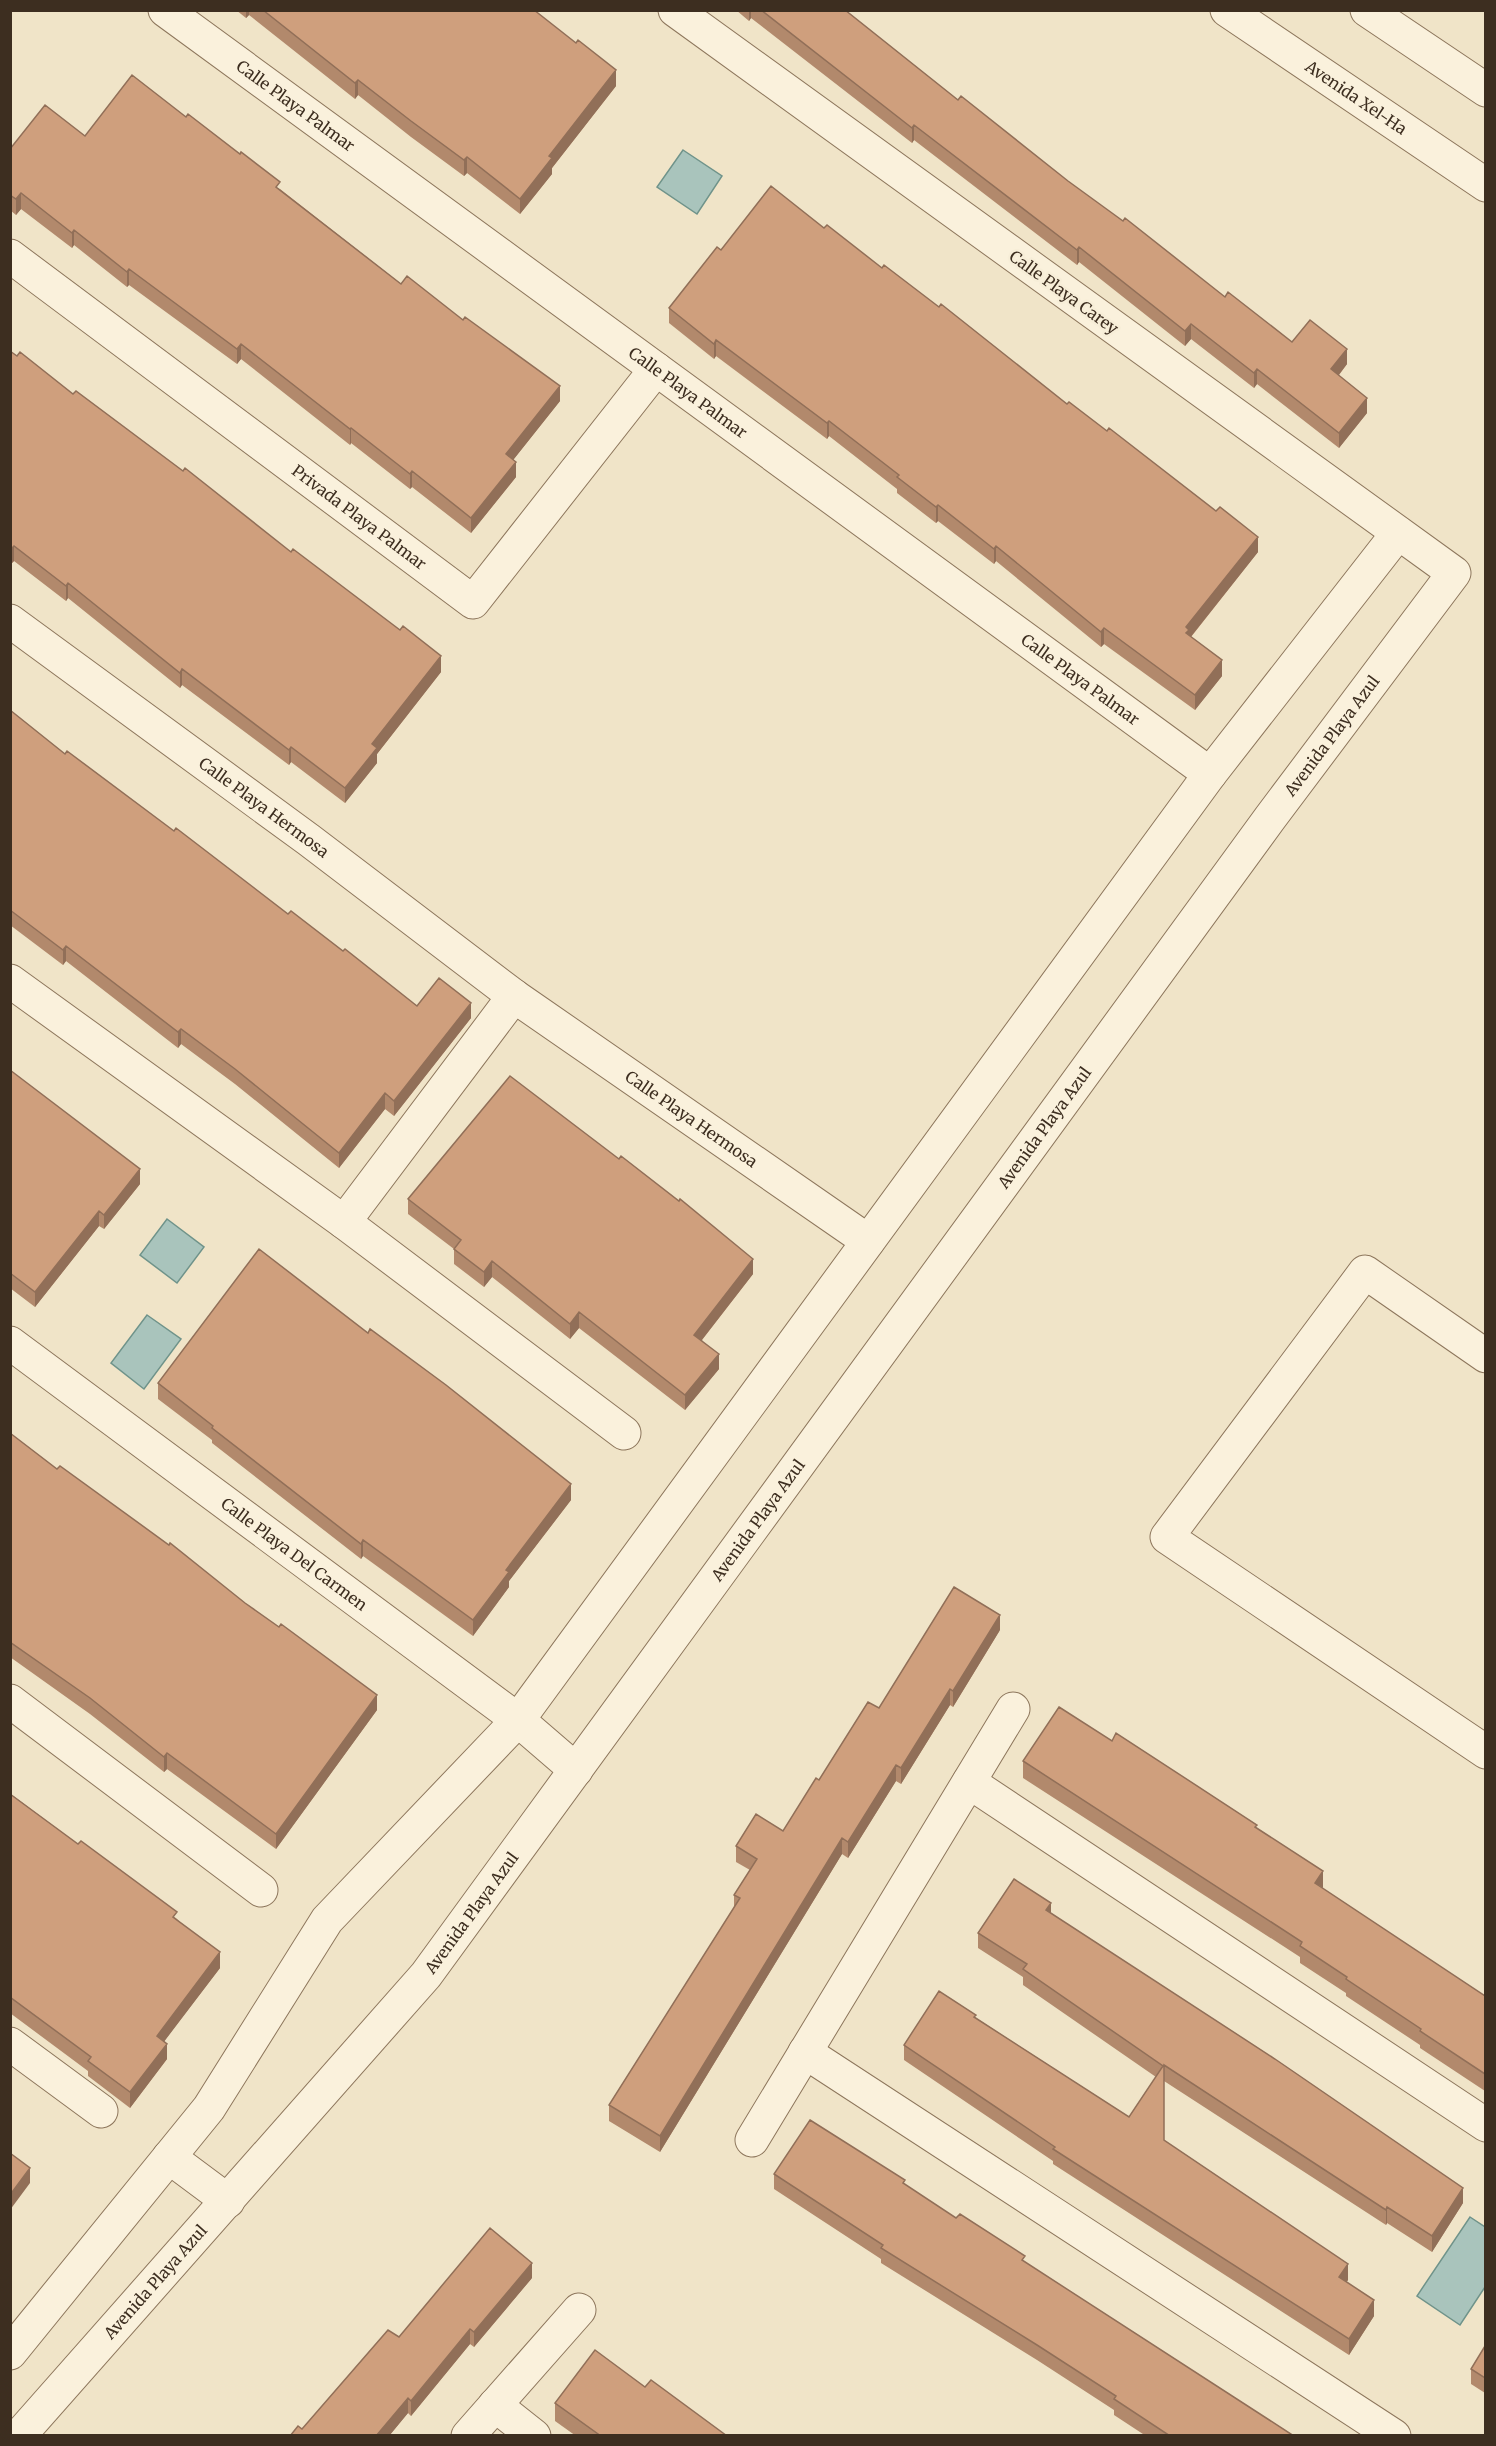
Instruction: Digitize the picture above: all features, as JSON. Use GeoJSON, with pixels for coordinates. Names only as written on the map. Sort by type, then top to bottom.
{"type":"FeatureCollection","features":[{"type":"Feature","properties":{"kind":"street","name":"Calle Playa Palmar"},"geometry":{"type":"LineString","coordinates":[[165,10],[1210,774]]}},
{"type":"Feature","properties":{"kind":"street","name":"Calle Playa Carey"},"geometry":{"type":"LineString","coordinates":[[675,10],[1454,573]]}},
{"type":"Feature","properties":{"kind":"street","name":"Avenida Xel-Ha"},"geometry":{"type":"LineString","coordinates":[[1227,10],[1485,185]]}},
{"type":"Feature","properties":{"kind":"street"},"geometry":{"type":"LineString","coordinates":[[1367,10],[1485,90]]}},
{"type":"Feature","properties":{"kind":"street","name":"Privada Playa Palmar"},"geometry":{"type":"LineString","coordinates":[[10,256],[473,602],[656,369]]}},
{"type":"Feature","properties":{"kind":"street"},"geometry":{"type":"LineString","coordinates":[[10,2353],[209,2108],[327,1920],[518,1720],[1210,774],[1398,533]]}},
{"type":"Feature","properties":{"kind":"street","name":"Avenida Playa Azul"},"geometry":{"type":"LineString","coordinates":[[19,2436],[426,1975],[1256,837],[1454,573]]}},
{"type":"Feature","properties":{"kind":"street","name":"Calle Playa Hermosa"},"geometry":{"type":"LineString","coordinates":[[10,621],[309,840],[514,996],[868,1241]]}},
{"type":"Feature","properties":{"kind":"street"},"geometry":{"type":"LineString","coordinates":[[10,981],[344,1222],[624,1433]]}},
{"type":"Feature","properties":{"kind":"street"},"geometry":{"type":"LineString","coordinates":[[344,1222],[514,996]]}},
{"type":"Feature","properties":{"kind":"street"},"geometry":{"type":"LineString","coordinates":[[1485,1356],[1365,1272],[1167,1537],[1485,1752]]}},
{"type":"Feature","properties":{"kind":"street","name":"Calle Playa Del Carmen"},"geometry":{"type":"LineString","coordinates":[[10,1343],[518,1720],[576,1770]]}},
{"type":"Feature","properties":{"kind":"street"},"geometry":{"type":"LineString","coordinates":[[10,1701],[261,1890]]}},
{"type":"Feature","properties":{"kind":"street"},"geometry":{"type":"LineString","coordinates":[[752,2140],[1013,1709]]}},
{"type":"Feature","properties":{"kind":"street"},"geometry":{"type":"LineString","coordinates":[[969,1782],[1485,2125]]}},
{"type":"Feature","properties":{"kind":"street"},"geometry":{"type":"LineString","coordinates":[[10,2044],[100,2111]]}},
{"type":"Feature","properties":{"kind":"street"},"geometry":{"type":"LineString","coordinates":[[806,2052],[1394,2436]]}},
{"type":"Feature","properties":{"kind":"street"},"geometry":{"type":"LineString","coordinates":[[169,2157],[228,2201]]}},
{"type":"Feature","properties":{"kind":"street"},"geometry":{"type":"LineString","coordinates":[[468,2436],[579,2310]]}},
{"type":"Feature","properties":{"kind":"street"},"geometry":{"type":"LineString","coordinates":[[495,2405],[534,2436]]}},
{"type":"Feature","properties":{"kind":"water"},"geometry":{"type":"Polygon","coordinates":[[[683,150],[722,176],[697,214],[657,187],[683,150]]]}},
{"type":"Feature","properties":{"kind":"water"},"geometry":{"type":"Polygon","coordinates":[[[167,1219],[204,1247],[177,1283],[140,1255],[167,1219]]]}},
{"type":"Feature","properties":{"kind":"water"},"geometry":{"type":"Polygon","coordinates":[[[147,1315],[181,1339],[144,1389],[111,1363],[147,1315]]]}},
{"type":"Feature","properties":{"kind":"water"},"geometry":{"type":"Polygon","coordinates":[[[1470,2217],[1485,2227],[1485,2287],[1460,2325],[1417,2296],[1470,2217]]]}},
{"type":"Feature","properties":{"kind":"building"},"geometry":{"type":"Polygon","coordinates":[[[263,10],[534,10],[576,43],[578,40],[616,70],[549,156],[552,158],[520,199],[467,157],[464,160],[358,80],[355,83],[263,10]]]}},
{"type":"Feature","properties":{"kind":"building"},"geometry":{"type":"Polygon","coordinates":[[[761,10],[845,10],[958,100],[961,96],[1068,181],[1123,221],[1125,218],[1225,297],[1228,292],[1292,342],[1310,320],[1347,349],[1331,369],[1367,398],[1339,433],[1257,369],[1254,373],[1191,324],[1185,331],[1079,247],[1077,250],[914,125],[912,128],[761,10]]]}},
{"type":"Feature","properties":{"kind":"building"},"geometry":{"type":"Polygon","coordinates":[[[132,75],[186,117],[188,114],[280,182],[276,187],[401,284],[407,276],[463,320],[465,317],[560,386],[506,454],[516,462],[471,518],[412,471],[410,474],[350,429],[241,344],[237,349],[129,269],[127,272],[74,230],[72,233],[21,193],[16,199],[10,195],[10,149],[45,105],[85,136],[132,75]]]}},
{"type":"Feature","properties":{"kind":"building"},"geometry":{"type":"Polygon","coordinates":[[[771,186],[824,228],[827,225],[882,268],[884,265],[939,307],[941,304],[1067,404],[1069,402],[1107,431],[1109,428],[1216,511],[1220,507],[1258,537],[1186,627],[1189,630],[1186,633],[1222,660],[1195,695],[1104,628],[1101,632],[996,546],[994,549],[938,505],[936,507],[829,421],[827,423],[716,340],[714,344],[669,308],[717,247],[721,250],[771,186]]]}},
{"type":"Feature","properties":{"kind":"building"},"geometry":{"type":"Polygon","coordinates":[[[10,351],[17,356],[20,352],[73,394],[76,391],[183,471],[185,468],[291,552],[293,549],[400,630],[403,626],[441,656],[372,744],[377,748],[345,788],[291,747],[289,750],[182,669],[180,673],[68,583],[66,586],[14,546],[12,548],[10,546],[10,351]]]}},
{"type":"Feature","properties":{"kind":"building"},"geometry":{"type":"Polygon","coordinates":[[[10,710],[65,754],[67,751],[174,831],[176,828],[288,914],[291,911],[343,951],[345,949],[417,1006],[439,978],[471,1003],[394,1101],[385,1093],[339,1153],[235,1069],[181,1029],[178,1032],[66,946],[63,950],[10,910],[10,710]]]}},
{"type":"Feature","properties":{"kind":"building"},"geometry":{"type":"Polygon","coordinates":[[[10,1070],[140,1169],[104,1215],[99,1211],[35,1292],[10,1273],[10,1070]]]}},
{"type":"Feature","properties":{"kind":"building"},"geometry":{"type":"Polygon","coordinates":[[[510,1076],[619,1159],[621,1156],[679,1201],[680,1199],[753,1259],[694,1335],[719,1354],[685,1395],[579,1312],[570,1324],[492,1261],[484,1272],[454,1249],[461,1240],[408,1199],[510,1076]]]}},
{"type":"Feature","properties":{"kind":"building"},"geometry":{"type":"Polygon","coordinates":[[[259,1249],[368,1333],[370,1329],[446,1385],[571,1484],[506,1570],[509,1572],[473,1620],[363,1540],[361,1544],[158,1383],[259,1249]]]}},
{"type":"Feature","properties":{"kind":"building"},"geometry":{"type":"Polygon","coordinates":[[[10,1433],[57,1469],[60,1466],[169,1545],[170,1543],[245,1603],[279,1627],[281,1624],[377,1695],[276,1834],[167,1753],[164,1757],[90,1698],[10,1642],[10,1433]]]}},
{"type":"Feature","properties":{"kind":"building"},"geometry":{"type":"Polygon","coordinates":[[[954,1587],[1000,1615],[953,1691],[950,1689],[901,1768],[896,1765],[848,1842],[842,1838],[660,2136],[609,2105],[740,1898],[734,1895],[757,1859],[736,1846],[756,1814],[783,1831],[816,1778],[819,1780],[868,1702],[879,1708],[954,1587]]]}},
{"type":"Feature","properties":{"kind":"building"},"geometry":{"type":"Polygon","coordinates":[[[1059,1707],[1112,1741],[1116,1733],[1257,1825],[1255,1827],[1323,1871],[1315,1883],[1485,1996],[1485,2074],[1300,1946],[1302,1942],[1023,1761],[1059,1707]]]}},
{"type":"Feature","properties":{"kind":"building"},"geometry":{"type":"Polygon","coordinates":[[[10,1794],[78,1844],[81,1841],[177,1912],[173,1917],[220,1952],[157,2036],[167,2044],[130,2092],[88,2061],[91,2057],[10,1997],[10,1794]]]}},
{"type":"Feature","properties":{"kind":"building"},"geometry":{"type":"Polygon","coordinates":[[[1014,1879],[1051,1903],[1046,1910],[1275,2059],[1463,2188],[1432,2236],[1387,2207],[1386,2210],[1164,2065],[1164,2140],[1348,2264],[1339,2277],[1374,2300],[1349,2339],[1053,2149],[1055,2147],[904,2045],[939,1991],[976,2015],[974,2017],[1129,2117],[1163,2066],[1023,1969],[1027,1964],[978,1933],[1014,1879]]]}},
{"type":"Feature","properties":{"kind":"building"},"geometry":{"type":"Polygon","coordinates":[[[810,2120],[905,2180],[903,2183],[956,2218],[960,2214],[1025,2256],[1022,2260],[1294,2436],[1170,2436],[1114,2399],[1116,2396],[881,2248],[883,2245],[774,2174],[810,2120]]]}},
{"type":"Feature","properties":{"kind":"building"},"geometry":{"type":"Polygon","coordinates":[[[10,2153],[30,2168],[10,2195],[10,2153]]]}},
{"type":"Feature","properties":{"kind":"building"},"geometry":{"type":"Polygon","coordinates":[[[490,2228],[532,2263],[474,2332],[470,2329],[411,2401],[408,2398],[376,2436],[290,2436],[298,2426],[302,2429],[388,2330],[399,2337],[490,2228]]]}},
{"type":"Feature","properties":{"kind":"building"},"geometry":{"type":"Polygon","coordinates":[[[1485,2346],[1485,2378],[1471,2369],[1485,2346]]]}},
{"type":"Feature","properties":{"kind":"building"},"geometry":{"type":"Polygon","coordinates":[[[595,2350],[645,2387],[651,2380],[727,2436],[601,2436],[555,2403],[595,2350]]]}}]}
